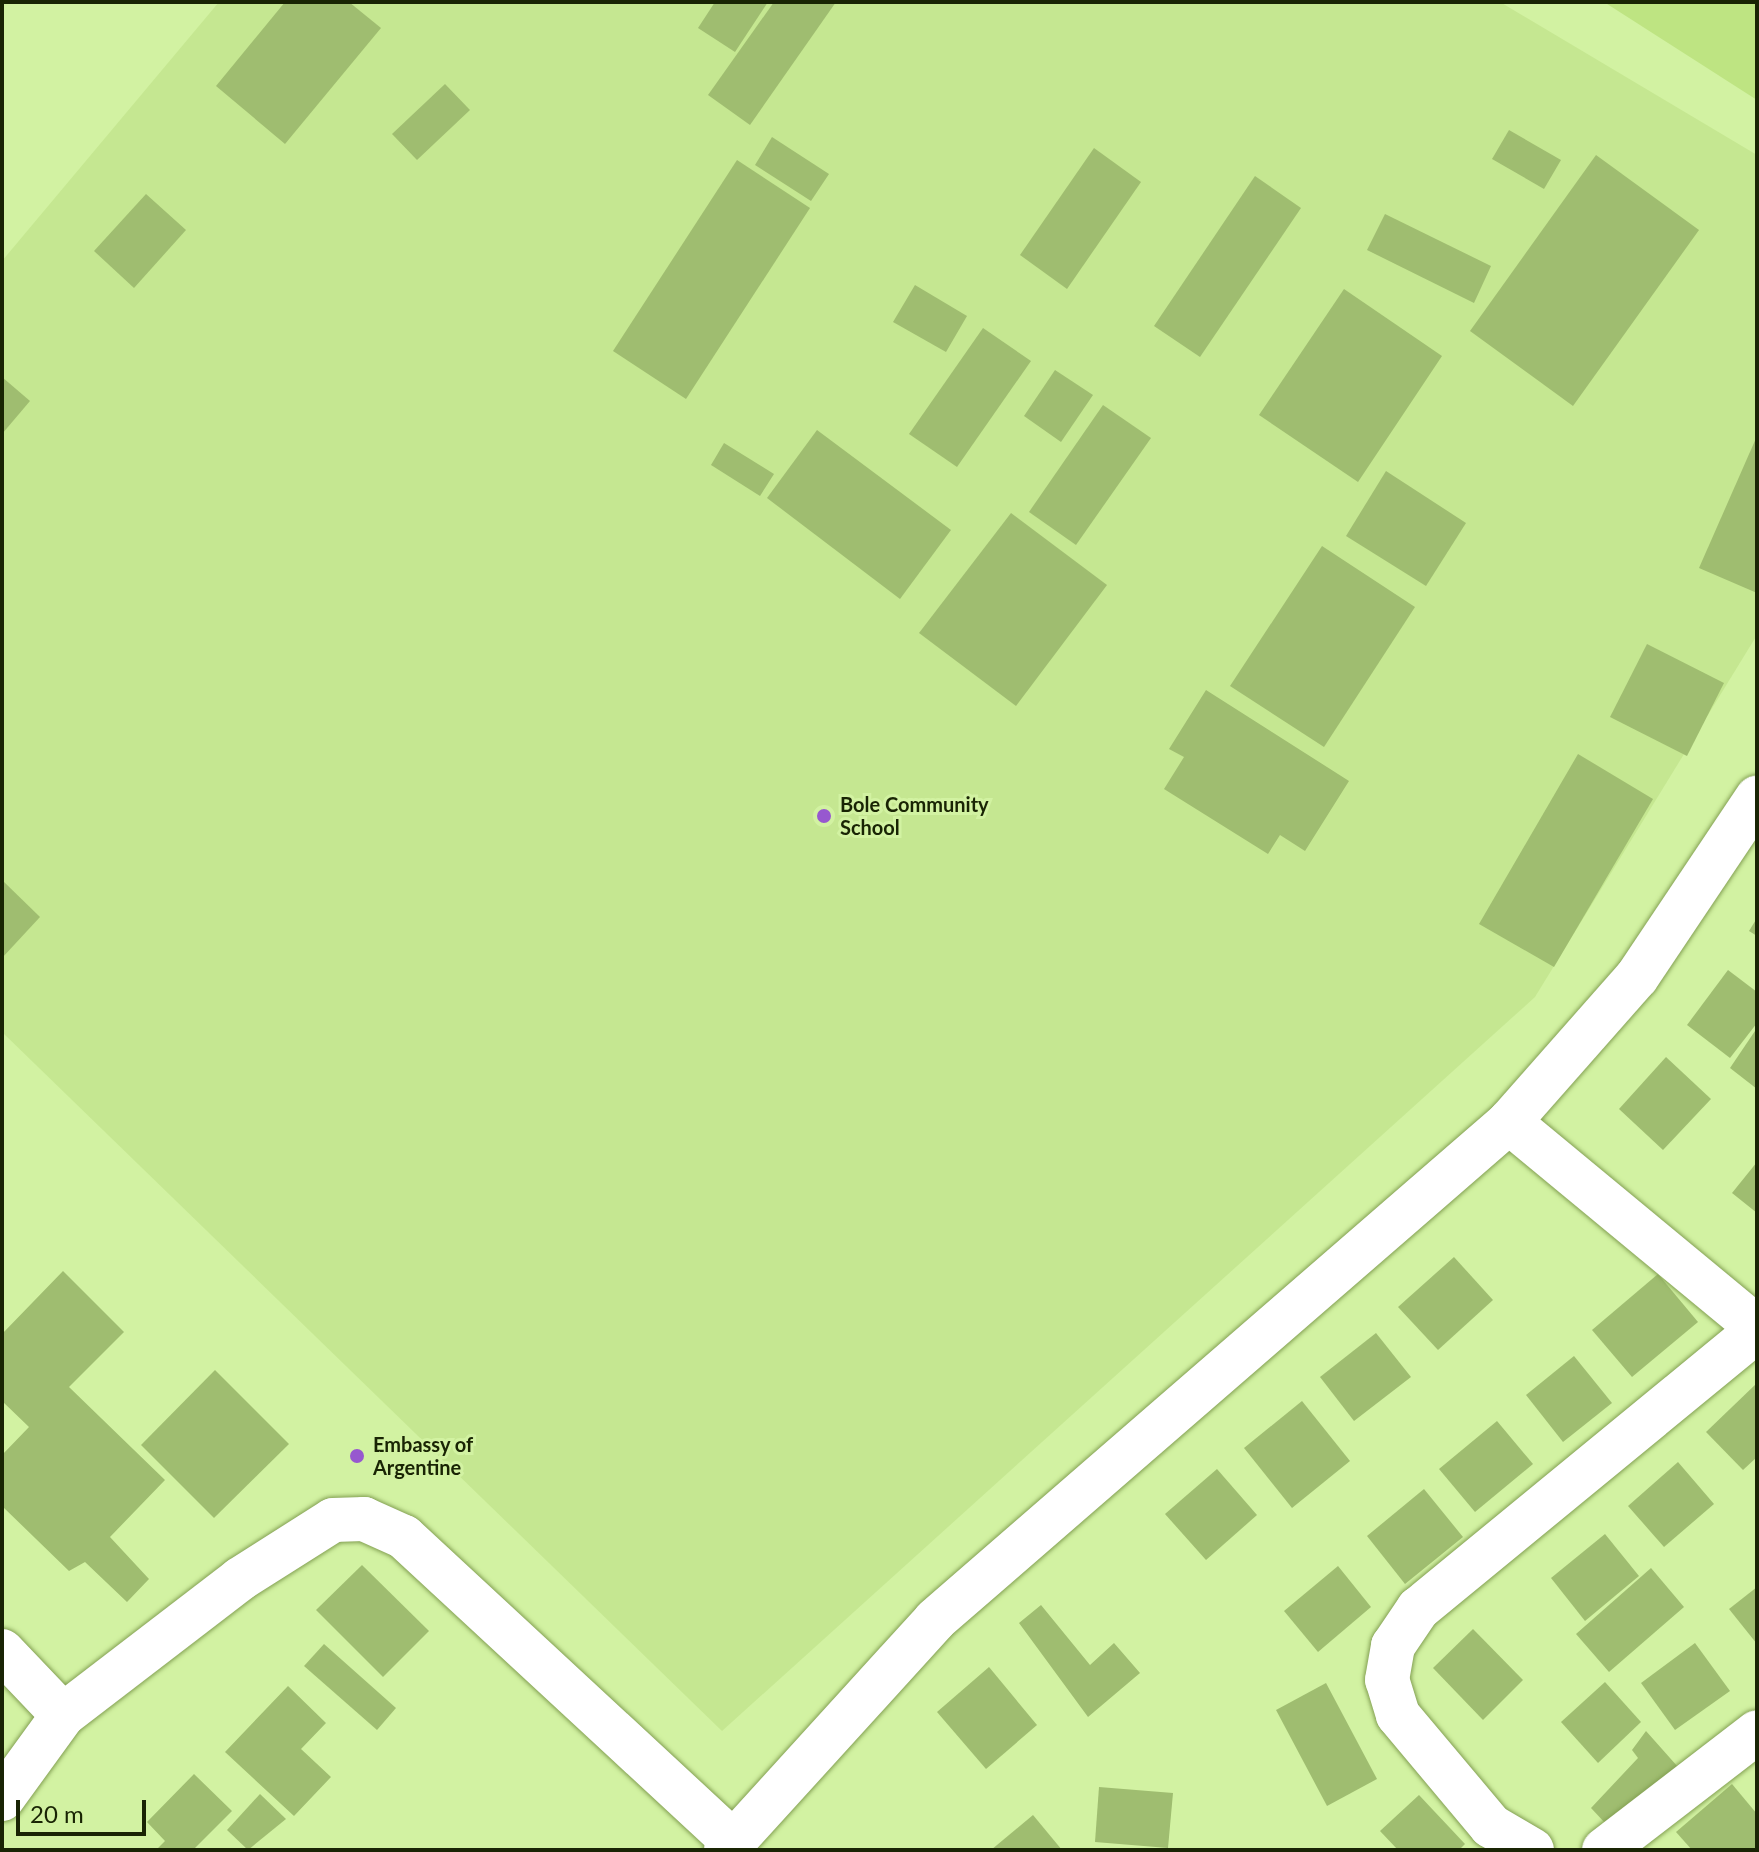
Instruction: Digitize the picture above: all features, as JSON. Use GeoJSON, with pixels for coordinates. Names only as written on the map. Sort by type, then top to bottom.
{"type":"FeatureCollection","features":[{"type":"Feature","properties":{"kind":"street"},"geometry":{"type":"LineString","coordinates":[[2,1799],[63,1715],[240,1579],[333,1520],[364,1519],[404,1537],[729,1846],[935,1620],[1509,1122],[1637,977],[1757,798]]}},
{"type":"Feature","properties":{"kind":"street"},"geometry":{"type":"LineString","coordinates":[[1509,1122],[1757,1329],[1418,1609],[1393,1646],[1387,1680],[1398,1715],[1491,1826],[1532,1850]]}},
{"type":"Feature","properties":{"kind":"street"},"geometry":{"type":"LineString","coordinates":[[2,1651],[63,1715]]}},
{"type":"Feature","properties":{"kind":"street"},"geometry":{"type":"LineString","coordinates":[[1604,1850],[1757,1732]]}},
{"type":"Feature","properties":{"kind":"shaded area","name":"Bole Community School"},"geometry":{"type":"Polygon","coordinates":[[[219,2],[1500,2],[1757,155],[1757,635],[1535,997],[722,1731],[2,1032],[2,261],[219,2]]]}},
{"type":"Feature","properties":{"kind":"shaded area"},"geometry":{"type":"Polygon","coordinates":[[[1604,2],[1757,2],[1757,100],[1604,2]]]}},
{"type":"Feature","properties":{"kind":"building"},"geometry":{"type":"Polygon","coordinates":[[[285,2],[349,2],[381,28],[285,144],[216,86],[285,2]]]}},
{"type":"Feature","properties":{"kind":"building"},"geometry":{"type":"Polygon","coordinates":[[[715,2],[768,2],[735,52],[698,28],[715,2]]]}},
{"type":"Feature","properties":{"kind":"building"},"geometry":{"type":"Polygon","coordinates":[[[774,2],[836,2],[750,125],[708,95],[774,2]]]}},
{"type":"Feature","properties":{"kind":"building"},"geometry":{"type":"Polygon","coordinates":[[[445,84],[470,110],[417,160],[392,134],[445,84]]]}},
{"type":"Feature","properties":{"kind":"building"},"geometry":{"type":"Polygon","coordinates":[[[1509,130],[1561,160],[1544,189],[1492,159],[1509,130]]]}},
{"type":"Feature","properties":{"kind":"building"},"geometry":{"type":"Polygon","coordinates":[[[772,137],[829,174],[811,201],[755,165],[772,137]]]}},
{"type":"Feature","properties":{"kind":"building"},"geometry":{"type":"Polygon","coordinates":[[[1094,148],[1141,182],[1067,289],[1020,255],[1094,148]]]}},
{"type":"Feature","properties":{"kind":"building"},"geometry":{"type":"Polygon","coordinates":[[[1596,155],[1699,230],[1573,406],[1470,331],[1596,155]]]}},
{"type":"Feature","properties":{"kind":"building"},"geometry":{"type":"Polygon","coordinates":[[[737,160],[810,208],[686,399],[613,351],[737,160]]]}},
{"type":"Feature","properties":{"kind":"building"},"geometry":{"type":"Polygon","coordinates":[[[1255,176],[1301,208],[1200,357],[1154,326],[1255,176]]]}},
{"type":"Feature","properties":{"kind":"building"},"geometry":{"type":"Polygon","coordinates":[[[146,194],[186,230],[134,288],[94,251],[146,194]]]}},
{"type":"Feature","properties":{"kind":"building"},"geometry":{"type":"Polygon","coordinates":[[[1385,214],[1491,266],[1474,303],[1367,250],[1385,214]]]}},
{"type":"Feature","properties":{"kind":"building"},"geometry":{"type":"Polygon","coordinates":[[[915,285],[967,316],[946,352],[893,322],[915,285]]]}},
{"type":"Feature","properties":{"kind":"building"},"geometry":{"type":"Polygon","coordinates":[[[1344,289],[1442,356],[1358,482],[1259,415],[1344,289]]]}},
{"type":"Feature","properties":{"kind":"building"},"geometry":{"type":"Polygon","coordinates":[[[983,328],[1031,361],[957,467],[909,434],[983,328]]]}},
{"type":"Feature","properties":{"kind":"building"},"geometry":{"type":"Polygon","coordinates":[[[1055,370],[1093,395],[1061,442],[1024,416],[1055,370]]]}},
{"type":"Feature","properties":{"kind":"building"},"geometry":{"type":"Polygon","coordinates":[[[2,377],[30,401],[2,434],[2,377]]]}},
{"type":"Feature","properties":{"kind":"building"},"geometry":{"type":"Polygon","coordinates":[[[1103,405],[1151,438],[1076,545],[1029,512],[1103,405]]]}},
{"type":"Feature","properties":{"kind":"building"},"geometry":{"type":"Polygon","coordinates":[[[817,430],[951,530],[900,599],[767,498],[817,430]]]}},
{"type":"Feature","properties":{"kind":"building"},"geometry":{"type":"Polygon","coordinates":[[[1757,436],[1757,593],[1699,568],[1757,436]]]}},
{"type":"Feature","properties":{"kind":"building"},"geometry":{"type":"Polygon","coordinates":[[[724,443],[774,474],[760,496],[711,465],[724,443]]]}},
{"type":"Feature","properties":{"kind":"building"},"geometry":{"type":"Polygon","coordinates":[[[1386,471],[1466,523],[1426,586],[1346,536],[1386,471]]]}},
{"type":"Feature","properties":{"kind":"building"},"geometry":{"type":"Polygon","coordinates":[[[1011,513],[1107,585],[1016,706],[919,633],[1011,513]]]}},
{"type":"Feature","properties":{"kind":"building"},"geometry":{"type":"Polygon","coordinates":[[[1322,546],[1415,607],[1324,747],[1230,686],[1322,546]]]}},
{"type":"Feature","properties":{"kind":"building"},"geometry":{"type":"Polygon","coordinates":[[[1647,644],[1724,683],[1687,756],[1610,717],[1647,644]]]}},
{"type":"Feature","properties":{"kind":"building"},"geometry":{"type":"Polygon","coordinates":[[[1206,690],[1349,781],[1305,851],[1280,835],[1268,854],[1164,789],[1184,757],[1169,749],[1206,690]]]}},
{"type":"Feature","properties":{"kind":"building"},"geometry":{"type":"Polygon","coordinates":[[[1578,754],[1653,799],[1554,967],[1479,924],[1578,754]]]}},
{"type":"Feature","properties":{"kind":"building"},"geometry":{"type":"Polygon","coordinates":[[[2,880],[40,917],[2,958],[2,880]]]}},
{"type":"Feature","properties":{"kind":"building"},"geometry":{"type":"Polygon","coordinates":[[[1757,918],[1757,936],[1749,931],[1757,918]]]}},
{"type":"Feature","properties":{"kind":"building"},"geometry":{"type":"Polygon","coordinates":[[[1728,970],[1757,992],[1757,1023],[1730,1058],[1687,1025],[1728,970]]]}},
{"type":"Feature","properties":{"kind":"building"},"geometry":{"type":"Polygon","coordinates":[[[1757,1028],[1757,1089],[1730,1068],[1757,1028]]]}},
{"type":"Feature","properties":{"kind":"building"},"geometry":{"type":"Polygon","coordinates":[[[1666,1057],[1711,1099],[1663,1150],[1619,1109],[1666,1057]]]}},
{"type":"Feature","properties":{"kind":"building"},"geometry":{"type":"Polygon","coordinates":[[[1757,1162],[1757,1213],[1732,1193],[1757,1162]]]}},
{"type":"Feature","properties":{"kind":"building"},"geometry":{"type":"Polygon","coordinates":[[[1454,1257],[1493,1300],[1438,1350],[1398,1307],[1454,1257]]]}},
{"type":"Feature","properties":{"kind":"building"},"geometry":{"type":"Polygon","coordinates":[[[63,1271],[124,1332],[69,1387],[165,1480],[110,1537],[149,1579],[127,1602],[85,1562],[69,1571],[2,1506],[2,1455],[29,1427],[2,1401],[2,1334],[63,1271]]]}},
{"type":"Feature","properties":{"kind":"building"},"geometry":{"type":"Polygon","coordinates":[[[1658,1274],[1698,1322],[1632,1377],[1592,1330],[1658,1274]]]}},
{"type":"Feature","properties":{"kind":"building"},"geometry":{"type":"Polygon","coordinates":[[[1376,1333],[1411,1377],[1354,1421],[1320,1377],[1376,1333]]]}},
{"type":"Feature","properties":{"kind":"building"},"geometry":{"type":"Polygon","coordinates":[[[1574,1356],[1612,1403],[1563,1442],[1526,1395],[1574,1356]]]}},
{"type":"Feature","properties":{"kind":"building"},"geometry":{"type":"Polygon","coordinates":[[[215,1370],[289,1444],[214,1518],[141,1445],[215,1370]]]}},
{"type":"Feature","properties":{"kind":"building"},"geometry":{"type":"Polygon","coordinates":[[[1757,1383],[1757,1457],[1743,1470],[1706,1432],[1757,1383]]]}},
{"type":"Feature","properties":{"kind":"building"},"geometry":{"type":"Polygon","coordinates":[[[1302,1401],[1350,1461],[1292,1508],[1244,1448],[1302,1401]]]}},
{"type":"Feature","properties":{"kind":"building"},"geometry":{"type":"Polygon","coordinates":[[[1497,1421],[1533,1464],[1475,1512],[1439,1469],[1497,1421]]]}},
{"type":"Feature","properties":{"kind":"building"},"geometry":{"type":"Polygon","coordinates":[[[1678,1462],[1714,1504],[1664,1547],[1628,1506],[1678,1462]]]}},
{"type":"Feature","properties":{"kind":"building"},"geometry":{"type":"Polygon","coordinates":[[[1217,1469],[1257,1515],[1206,1560],[1165,1514],[1217,1469]]]}},
{"type":"Feature","properties":{"kind":"building"},"geometry":{"type":"Polygon","coordinates":[[[1424,1489],[1463,1537],[1405,1584],[1367,1536],[1424,1489]]]}},
{"type":"Feature","properties":{"kind":"building"},"geometry":{"type":"Polygon","coordinates":[[[1605,1534],[1639,1576],[1585,1621],[1551,1578],[1605,1534]]]}},
{"type":"Feature","properties":{"kind":"building"},"geometry":{"type":"Polygon","coordinates":[[[362,1565],[429,1631],[383,1677],[316,1610],[362,1565]]]}},
{"type":"Feature","properties":{"kind":"building"},"geometry":{"type":"Polygon","coordinates":[[[1338,1566],[1371,1607],[1318,1652],[1284,1611],[1338,1566]]]}},
{"type":"Feature","properties":{"kind":"building"},"geometry":{"type":"Polygon","coordinates":[[[1651,1568],[1684,1607],[1609,1672],[1576,1634],[1651,1568]]]}},
{"type":"Feature","properties":{"kind":"building"},"geometry":{"type":"Polygon","coordinates":[[[1757,1587],[1757,1644],[1729,1609],[1757,1587]]]}},
{"type":"Feature","properties":{"kind":"building"},"geometry":{"type":"Polygon","coordinates":[[[1041,1605],[1090,1665],[1114,1643],[1140,1673],[1088,1717],[1019,1623],[1041,1605]]]}},
{"type":"Feature","properties":{"kind":"building"},"geometry":{"type":"Polygon","coordinates":[[[1473,1629],[1523,1680],[1483,1720],[1433,1668],[1473,1629]]]}},
{"type":"Feature","properties":{"kind":"building"},"geometry":{"type":"Polygon","coordinates":[[[1695,1643],[1730,1691],[1675,1730],[1641,1683],[1695,1643]]]}},
{"type":"Feature","properties":{"kind":"building"},"geometry":{"type":"Polygon","coordinates":[[[324,1644],[396,1708],[377,1730],[304,1666],[324,1644]]]}},
{"type":"Feature","properties":{"kind":"building"},"geometry":{"type":"Polygon","coordinates":[[[989,1667],[1037,1725],[986,1769],[937,1712],[989,1667]]]}},
{"type":"Feature","properties":{"kind":"building"},"geometry":{"type":"Polygon","coordinates":[[[1605,1682],[1641,1722],[1598,1763],[1561,1722],[1605,1682]]]}},
{"type":"Feature","properties":{"kind":"building"},"geometry":{"type":"Polygon","coordinates":[[[1326,1683],[1377,1779],[1327,1806],[1276,1710],[1326,1683]]]}},
{"type":"Feature","properties":{"kind":"building"},"geometry":{"type":"Polygon","coordinates":[[[288,1686],[326,1723],[301,1749],[331,1777],[294,1816],[225,1752],[288,1686]]]}},
{"type":"Feature","properties":{"kind":"building"},"geometry":{"type":"Polygon","coordinates":[[[1646,1731],[1678,1767],[1606,1824],[1591,1808],[1638,1758],[1632,1750],[1646,1731]]]}},
{"type":"Feature","properties":{"kind":"building"},"geometry":{"type":"Polygon","coordinates":[[[194,1774],[232,1811],[193,1850],[156,1850],[165,1841],[147,1822],[194,1774]]]}},
{"type":"Feature","properties":{"kind":"building"},"geometry":{"type":"Polygon","coordinates":[[[1732,1784],[1757,1814],[1757,1850],[1692,1850],[1676,1832],[1732,1784]]]}},
{"type":"Feature","properties":{"kind":"building"},"geometry":{"type":"Polygon","coordinates":[[[1099,1787],[1173,1793],[1168,1848],[1095,1842],[1099,1787]]]}},
{"type":"Feature","properties":{"kind":"building"},"geometry":{"type":"Polygon","coordinates":[[[260,1794],[286,1819],[248,1850],[227,1830],[260,1794]]]}},
{"type":"Feature","properties":{"kind":"building"},"geometry":{"type":"Polygon","coordinates":[[[1419,1795],[1465,1844],[1459,1850],[1398,1850],[1380,1831],[1419,1795]]]}},
{"type":"Feature","properties":{"kind":"building"},"geometry":{"type":"Polygon","coordinates":[[[1033,1815],[1062,1850],[991,1850],[1033,1815]]]}},
{"type":"Feature","properties":{"kind":"place","name":"Bole Community School"},"geometry":{"type":"Point","coordinates":[824,816]}},
{"type":"Feature","properties":{"kind":"place","name":"Embassy of Argentine"},"geometry":{"type":"Point","coordinates":[357,1456]}}]}
